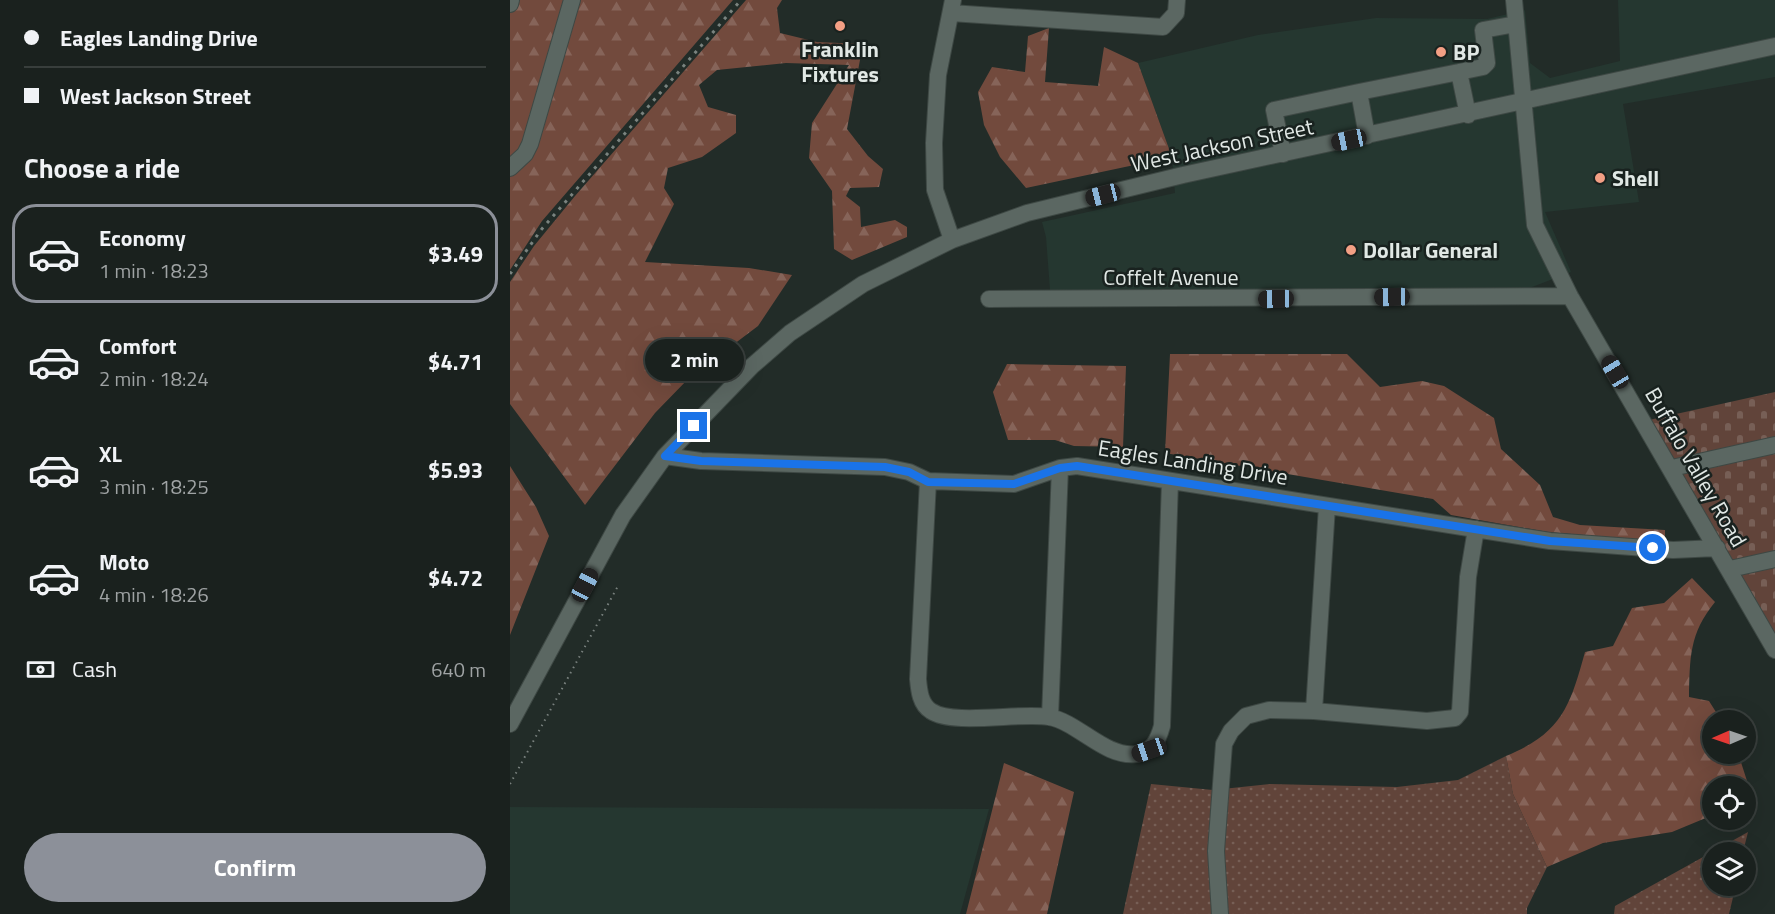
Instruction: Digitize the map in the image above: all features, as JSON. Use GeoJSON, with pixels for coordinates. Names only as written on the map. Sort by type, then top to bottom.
{"type":"FeatureCollection","features":[{"type":"Feature","properties":{"kind":"street"},"geometry":{"type":"LineString","coordinates":[[510,168],[519,161],[530,144],[572,0]]}},
{"type":"Feature","properties":{"kind":"street"},"geometry":{"type":"LineString","coordinates":[[952,240],[935,190],[934,143],[938,75],[952,6],[1163,27],[1176,13],[1177,0]]}},
{"type":"Feature","properties":{"kind":"street","name":"Buffalo Valley Road"},"geometry":{"type":"LineString","coordinates":[[1514,0],[1532,216],[1550,259],[1570,296],[1672,468],[1775,650]]}},
{"type":"Feature","properties":{"kind":"street"},"geometry":{"type":"LineString","coordinates":[[1283,154],[1274,110],[1483,67],[1487,63],[1483,30],[1516,24]]}},
{"type":"Feature","properties":{"kind":"street","name":"West Jackson Street"},"geometry":{"type":"LineString","coordinates":[[510,724],[623,515],[665,456],[752,366],[790,333],[863,284],[952,240],[1028,213],[1283,154],[1775,46]]}},
{"type":"Feature","properties":{"kind":"street"},"geometry":{"type":"LineString","coordinates":[[1459,72],[1468,115]]}},
{"type":"Feature","properties":{"kind":"street"},"geometry":{"type":"LineString","coordinates":[[1359,92],[1367,136]]}},
{"type":"Feature","properties":{"kind":"street","name":"Coffelt Avenue"},"geometry":{"type":"LineString","coordinates":[[989,299],[1570,296]]}},
{"type":"Feature","properties":{"kind":"street"},"geometry":{"type":"LineString","coordinates":[[1672,468],[1775,445]]}},
{"type":"Feature","properties":{"kind":"street","name":"Eagles Landing Drive"},"geometry":{"type":"LineString","coordinates":[[665,456],[701,461],[885,467],[909,472],[928,482],[1014,484],[1060,468],[1077,466],[1550,541],[1673,550],[1717,548]]}},
{"type":"Feature","properties":{"kind":"street"},"geometry":{"type":"LineString","coordinates":[[1050,717],[1060,468]]}},
{"type":"Feature","properties":{"kind":"street"},"geometry":{"type":"LineString","coordinates":[[928,482],[918,679],[920,698],[930,711],[948,716],[1050,717],[1120,753],[1136,754],[1149,750],[1157,741],[1162,726],[1170,481]]}},
{"type":"Feature","properties":{"kind":"street"},"geometry":{"type":"LineString","coordinates":[[1314,711],[1327,506]]}},
{"type":"Feature","properties":{"kind":"street"},"geometry":{"type":"LineString","coordinates":[[1220,914],[1216,851],[1224,744],[1231,731],[1246,716],[1269,711],[1314,711],[1427,721],[1449,720],[1460,712],[1468,577],[1476,530]]}},
{"type":"Feature","properties":{"kind":"street"},"geometry":{"type":"LineString","coordinates":[[1730,569],[1775,559]]}},
{"type":"Feature","properties":{"kind":"path"},"geometry":{"type":"LineString","coordinates":[[510,784],[618,586]]}},
{"type":"Feature","properties":{"kind":"shaded area"},"geometry":{"type":"Polygon","coordinates":[[[1618,0],[1775,0],[1775,77],[1623,104],[1639,202],[1545,212],[1571,272],[1527,289],[1050,290],[1046,237],[1042,222],[1175,193],[1172,157],[1138,63],[1258,35],[1376,18],[1487,19],[1525,10],[1530,63],[1550,78],[1620,61],[1618,0]]]}},
{"type":"Feature","properties":{"kind":"shaded area"},"geometry":{"type":"Polygon","coordinates":[[[510,807],[989,809],[960,914],[510,914],[510,807]]]}},
{"type":"Feature","properties":{"kind":"green space"},"geometry":{"type":"Polygon","coordinates":[[[510,0],[733,0],[542,221],[510,270],[510,0]]]}},
{"type":"Feature","properties":{"kind":"green space"},"geometry":{"type":"Polygon","coordinates":[[[746,0],[782,0],[777,8],[780,33],[817,42],[863,44],[847,129],[868,156],[883,169],[879,187],[850,188],[846,196],[860,207],[861,227],[895,220],[907,227],[907,237],[852,260],[834,249],[832,191],[809,158],[812,123],[849,65],[786,63],[717,70],[699,85],[708,107],[736,115],[736,133],[702,157],[668,168],[664,188],[674,204],[645,262],[749,268],[792,275],[758,326],[689,378],[655,413],[585,505],[510,404],[510,282],[534,246],[575,196],[746,0]]]}},
{"type":"Feature","properties":{"kind":"green space"},"geometry":{"type":"Polygon","coordinates":[[[1049,28],[1045,82],[1098,86],[1104,47],[1138,63],[1172,157],[1026,188],[1000,157],[984,125],[978,92],[992,67],[1025,72],[1028,36],[1049,28]]]}},
{"type":"Feature","properties":{"kind":"green space"},"geometry":{"type":"Polygon","coordinates":[[[1170,354],[1347,354],[1380,387],[1422,381],[1444,386],[1494,418],[1501,449],[1540,485],[1553,517],[1580,525],[1665,530],[1665,542],[1548,532],[1451,515],[1433,499],[1165,453],[1170,354]]]}},
{"type":"Feature","properties":{"kind":"green space"},"geometry":{"type":"Polygon","coordinates":[[[1007,364],[1126,366],[1123,447],[1074,446],[1055,440],[1008,440],[993,392],[1007,364]]]}},
{"type":"Feature","properties":{"kind":"green space"},"geometry":{"type":"Polygon","coordinates":[[[1775,392],[1775,638],[1649,420],[1775,392]]]}},
{"type":"Feature","properties":{"kind":"green space"},"geometry":{"type":"Polygon","coordinates":[[[510,466],[536,507],[549,536],[510,635],[510,466]]]}},
{"type":"Feature","properties":{"kind":"green space"},"geometry":{"type":"Polygon","coordinates":[[[1692,578],[1715,602],[1706,614],[1696,636],[1691,658],[1689,697],[1709,701],[1715,710],[1702,710],[1702,764],[1742,764],[1745,776],[1702,776],[1702,820],[1672,832],[1603,843],[1547,867],[1513,794],[1506,756],[1540,738],[1561,716],[1574,688],[1585,652],[1613,646],[1632,608],[1664,603],[1692,578]]]}},
{"type":"Feature","properties":{"kind":"green space"},"geometry":{"type":"Polygon","coordinates":[[[1506,756],[1513,794],[1547,867],[1527,908],[1527,914],[1123,914],[1151,784],[1213,790],[1270,784],[1397,787],[1458,780],[1506,756]]]}},
{"type":"Feature","properties":{"kind":"green space"},"geometry":{"type":"Polygon","coordinates":[[[1004,763],[1074,792],[1047,914],[966,914],[1004,763]]]}},
{"type":"Feature","properties":{"kind":"green space"},"geometry":{"type":"Polygon","coordinates":[[[1748,832],[1746,842],[1730,842],[1748,832]]]}},
{"type":"Feature","properties":{"kind":"green space"},"geometry":{"type":"Polygon","coordinates":[[[1702,858],[1702,896],[1733,896],[1729,914],[1614,914],[1615,906],[1702,858]]]}},
{"type":"Feature","properties":{"kind":"railway"},"geometry":{"type":"LineString","coordinates":[[510,274],[541,230],[741,0]]}},
{"type":"Feature","properties":{"kind":"place","name":"Franklin Fixtures"},"geometry":{"type":"Point","coordinates":[840,26]}},
{"type":"Feature","properties":{"kind":"place","name":"BP"},"geometry":{"type":"Point","coordinates":[1441,52]}},
{"type":"Feature","properties":{"kind":"place","name":"Shell"},"geometry":{"type":"Point","coordinates":[1600,178]}},
{"type":"Feature","properties":{"kind":"place","name":"Dollar General"},"geometry":{"type":"Point","coordinates":[1351,250]}},
{"type":"Feature","properties":{"kind":"route"},"geometry":{"type":"LineString","coordinates":[[694,426],[665,456],[701,461],[885,467],[909,472],[928,482],[1014,484],[1060,468],[1077,466],[1550,541],[1653,548]]}}]}
